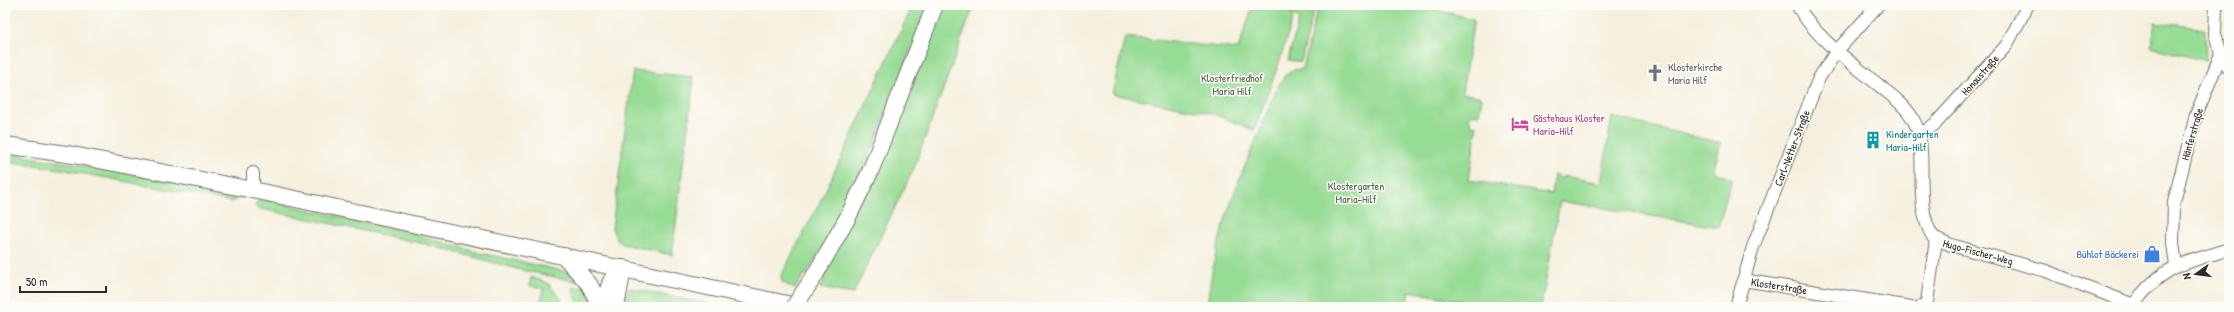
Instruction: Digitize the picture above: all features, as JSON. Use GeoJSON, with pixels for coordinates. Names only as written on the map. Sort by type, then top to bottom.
{"type":"FeatureCollection","features":[{"type":"Feature","properties":{"kind":"main road"},"geometry":{"type":"LineString","coordinates":[[794,307],[814,276],[848,217],[870,172],[935,5]]}},
{"type":"Feature","properties":{"kind":"main road"},"geometry":{"type":"LineString","coordinates":[[5,145],[73,155],[253,190],[802,307]]}},
{"type":"Feature","properties":{"kind":"main road"},"geometry":{"type":"LineString","coordinates":[[564,256],[588,284],[602,307]]}},
{"type":"Feature","properties":{"kind":"main road"},"geometry":{"type":"LineString","coordinates":[[602,307],[611,281],[623,268]]}},
{"type":"Feature","properties":{"kind":"main road"},"geometry":{"type":"LineString","coordinates":[[616,307],[623,268]]}},
{"type":"Feature","properties":{"kind":"street","name":"Hugo-Fischer-Weg"},"geometry":{"type":"LineString","coordinates":[[1797,5],[1805,19],[1836,52],[1908,111],[1919,132],[1923,210],[1929,230],[1936,240],[2046,271],[2133,306]]}},
{"type":"Feature","properties":{"kind":"street","name":"Carl-Netter-Straße"},"geometry":{"type":"LineString","coordinates":[[1736,307],[1753,248],[1823,71],[1836,52],[1878,5]]}},
{"type":"Feature","properties":{"kind":"street","name":"Honaustraße"},"geometry":{"type":"LineString","coordinates":[[1919,132],[1926,131],[1936,123],[2006,46],[2028,5]]}},
{"type":"Feature","properties":{"kind":"street"},"geometry":{"type":"LineString","coordinates":[[2216,5],[2215,28],[2221,54],[2229,68]]}},
{"type":"Feature","properties":{"kind":"street","name":"Hänferstraße"},"geometry":{"type":"LineString","coordinates":[[2176,266],[2173,243],[2174,202],[2196,115],[2221,54]]}},
{"type":"Feature","properties":{"kind":"street"},"geometry":{"type":"LineString","coordinates":[[253,173],[253,190]]}},
{"type":"Feature","properties":{"kind":"street"},"geometry":{"type":"LineString","coordinates":[[1921,307],[1927,302],[1936,240]]}},
{"type":"Feature","properties":{"kind":"street"},"geometry":{"type":"LineString","coordinates":[[2133,306],[2146,287],[2159,276],[2176,266],[2229,249]]}},
{"type":"Feature","properties":{"kind":"street","name":"Klosterstraße"},"geometry":{"type":"LineString","coordinates":[[1743,280],[1911,307]]}},
{"type":"Feature","properties":{"kind":"green space"},"geometry":{"type":"Polygon","coordinates":[[[913,5],[928,5],[875,143],[847,203],[807,274],[805,274],[795,289],[782,282],[781,276],[824,194],[913,5]]]}},
{"type":"Feature","properties":{"kind":"green space"},"geometry":{"type":"Polygon","coordinates":[[[943,5],[974,5],[914,168],[853,294],[820,288],[825,279],[822,277],[895,129],[943,5]]]}},
{"type":"Feature","properties":{"kind":"green space","name":"Klosterfriedhof Maria Hilf"},"geometry":{"type":"Polygon","coordinates":[[[1253,5],[1276,5],[1285,9],[1293,17],[1279,63],[1254,130],[1211,113],[1112,94],[1125,37],[1238,49],[1253,5]]]}},
{"type":"Feature","properties":{"kind":"green space"},"geometry":{"type":"Polygon","coordinates":[[[1281,5],[1315,5],[1301,62],[1288,60],[1299,19],[1281,5]]]}},
{"type":"Feature","properties":{"kind":"green space","name":"Klostergarten Maria-Hilf"},"geometry":{"type":"Polygon","coordinates":[[[1318,5],[1415,5],[1474,19],[1462,93],[1482,97],[1479,115],[1473,114],[1469,117],[1471,125],[1477,126],[1469,180],[1551,194],[1554,175],[1558,176],[1558,178],[1563,178],[1563,176],[1601,183],[1612,117],[1721,143],[1713,172],[1732,179],[1718,227],[1560,201],[1541,307],[1492,307],[1410,291],[1407,307],[1207,307],[1210,283],[1226,216],[1278,87],[1288,72],[1303,69],[1318,5]]]}},
{"type":"Feature","properties":{"kind":"green space"},"geometry":{"type":"Polygon","coordinates":[[[2155,22],[2205,29],[2206,61],[2151,47],[2155,22]]]}},
{"type":"Feature","properties":{"kind":"green space"},"geometry":{"type":"Polygon","coordinates":[[[633,71],[694,77],[672,255],[623,244],[617,240],[612,228],[633,71]]]}},
{"type":"Feature","properties":{"kind":"green space"},"geometry":{"type":"Polygon","coordinates":[[[5,153],[93,167],[237,194],[237,199],[232,202],[60,169],[5,161],[5,153]]]}},
{"type":"Feature","properties":{"kind":"green space"},"geometry":{"type":"Polygon","coordinates":[[[260,199],[410,233],[480,253],[564,271],[575,276],[579,282],[521,270],[425,244],[257,208],[255,205],[260,199]]]}},
{"type":"Feature","properties":{"kind":"green space"},"geometry":{"type":"Polygon","coordinates":[[[531,277],[548,283],[567,307],[540,307],[543,288],[530,286],[531,277]]]}},
{"type":"Feature","properties":{"kind":"green space"},"geometry":{"type":"Polygon","coordinates":[[[574,287],[587,287],[595,307],[580,307],[573,291],[574,287]]]}},
{"type":"Feature","properties":{"kind":"green space"},"geometry":{"type":"Polygon","coordinates":[[[629,288],[721,307],[619,307],[629,288]]]}},
{"type":"Feature","properties":{"kind":"waterway"},"geometry":{"type":"LineString","coordinates":[[521,307],[522,302]]}},
{"type":"Feature","properties":{"kind":"place","name":"Klosterkirche Maria Hilf"},"geometry":{"type":"Point","coordinates":[1655,73]}},
{"type":"Feature","properties":{"kind":"place","name":"Gästehaus Kloster Maria-Hilf"},"geometry":{"type":"Point","coordinates":[1520,124]}},
{"type":"Feature","properties":{"kind":"place","name":"Kindergarten Maria-Hilf"},"geometry":{"type":"Point","coordinates":[1873,140]}},
{"type":"Feature","properties":{"kind":"place","name":"Bühlot Bäckerei"},"geometry":{"type":"Point","coordinates":[2152,254]}}]}
